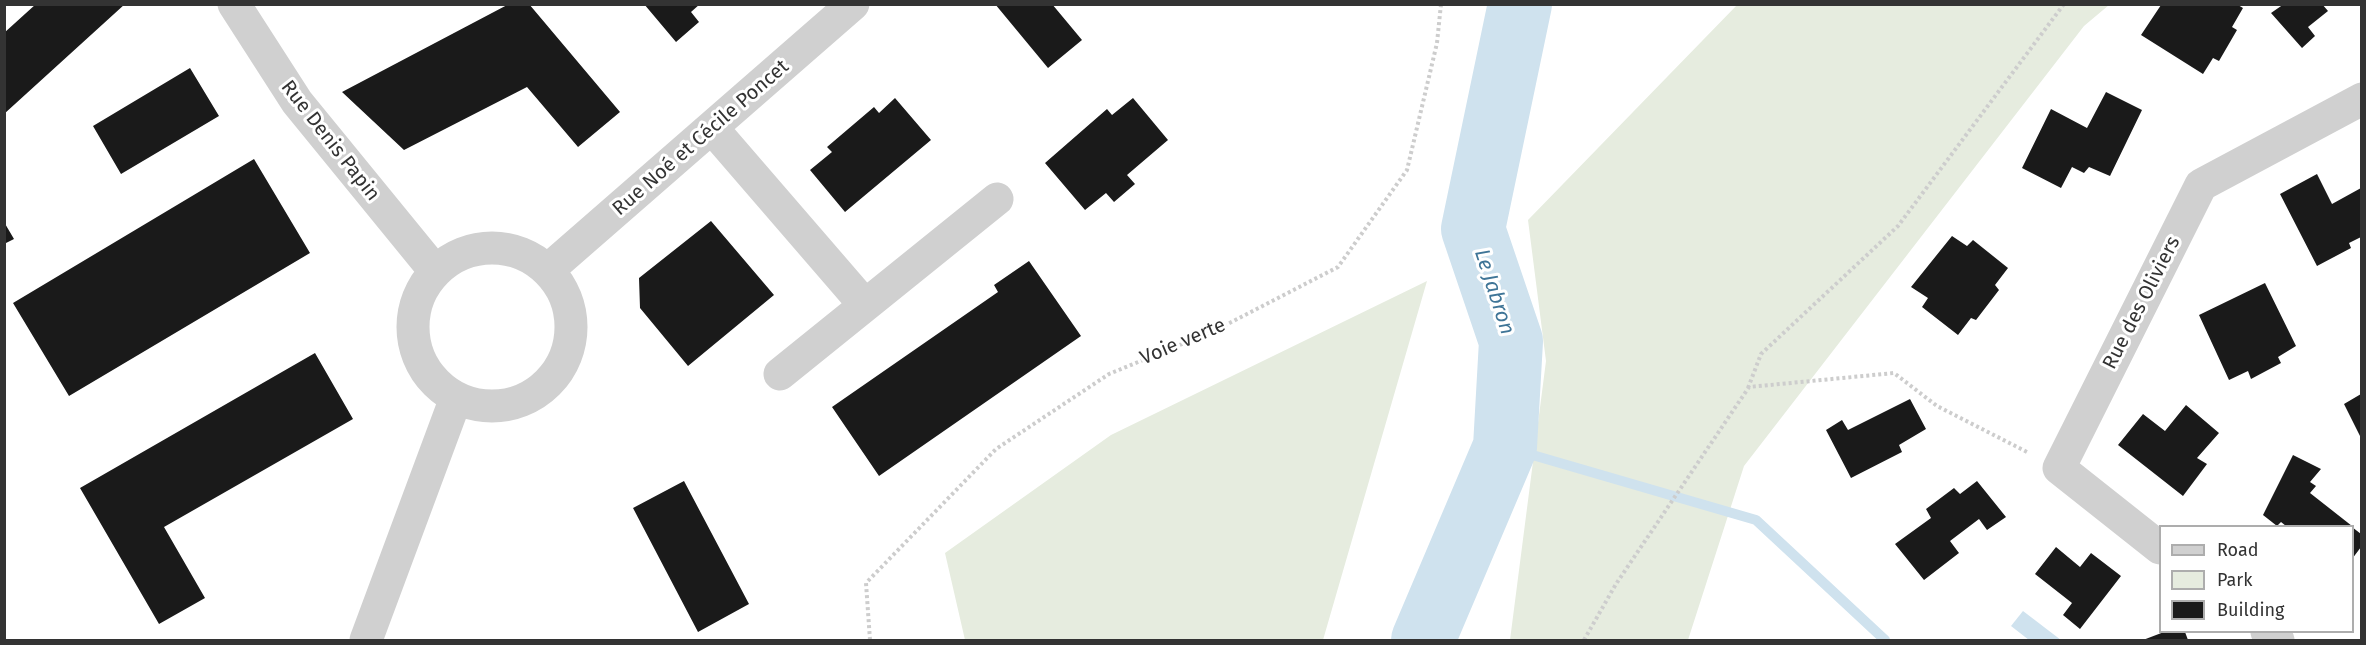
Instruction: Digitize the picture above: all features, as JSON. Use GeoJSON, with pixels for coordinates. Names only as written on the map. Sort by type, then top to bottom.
{"type":"FeatureCollection","features":[{"type":"Feature","properties":{"kind":"street","name":"Rue Denis Papin"},"geometry":{"type":"LineString","coordinates":[[234,4],[297,102],[435,271]]}},
{"type":"Feature","properties":{"kind":"street","name":"Rue Noé et Cécile Poncet"},"geometry":{"type":"LineString","coordinates":[[548,270],[853,4]]}},
{"type":"Feature","properties":{"kind":"street","name":"Rue des Oliviers"},"geometry":{"type":"LineString","coordinates":[[2059,468],[2201,185],[2361,99]]}},
{"type":"Feature","properties":{"kind":"street"},"geometry":{"type":"LineString","coordinates":[[712,128],[864,304]]}},
{"type":"Feature","properties":{"kind":"street"},"geometry":{"type":"LineString","coordinates":[[780,374],[997,199]]}},
{"type":"Feature","properties":{"kind":"street"},"geometry":{"type":"LineString","coordinates":[[491,247],[512,250],[531,257],[548,270],[560,286],[568,304],[572,325],[570,345],[562,364],[550,381],[534,394],[516,402],[496,406],[476,405],[456,398],[439,386],[425,370],[416,351],[412,329],[415,308],[422,288],[435,271],[451,258],[471,250],[491,247]]}},
{"type":"Feature","properties":{"kind":"street"},"geometry":{"type":"LineString","coordinates":[[366,640],[456,398]]}},
{"type":"Feature","properties":{"kind":"street"},"geometry":{"type":"LineString","coordinates":[[2059,468],[2159,547]]}},
{"type":"Feature","properties":{"kind":"path","name":"Voie verte"},"geometry":{"type":"LineString","coordinates":[[870,640],[866,583],[996,449],[1109,374],[1216,330],[1338,267],[1407,170],[1437,44],[1441,4]]}},
{"type":"Feature","properties":{"kind":"path"},"geometry":{"type":"LineString","coordinates":[[1746,392],[1761,354],[1898,226],[2064,4]]}},
{"type":"Feature","properties":{"kind":"path"},"geometry":{"type":"LineString","coordinates":[[1584,640],[1616,584],[1749,387],[1894,373],[1937,406],[2059,468]]}},
{"type":"Feature","properties":{"kind":"green space"},"geometry":{"type":"Polygon","coordinates":[[[1737,5],[2109,5],[2084,26],[1744,466],[1688,640],[1510,640],[1546,361],[1528,220],[1737,5]]]}},
{"type":"Feature","properties":{"kind":"green space"},"geometry":{"type":"Polygon","coordinates":[[[1427,281],[1323,640],[965,640],[945,553],[1111,435],[1427,281]]]}},
{"type":"Feature","properties":{"kind":"water"},"geometry":{"type":"Polygon","coordinates":[[[2023,611],[2061,640],[2029,640],[2011,626],[2023,611]]]}},
{"type":"Feature","properties":{"kind":"building"},"geometry":{"type":"Polygon","coordinates":[[[36,4],[125,4],[4,114],[4,33],[36,4]]]}},
{"type":"Feature","properties":{"kind":"building"},"geometry":{"type":"Polygon","coordinates":[[[509,4],[529,4],[620,112],[578,147],[527,87],[404,150],[342,92],[509,4]]]}},
{"type":"Feature","properties":{"kind":"building"},"geometry":{"type":"Polygon","coordinates":[[[644,4],[700,4],[691,12],[699,22],[676,42],[644,4]]]}},
{"type":"Feature","properties":{"kind":"building"},"geometry":{"type":"Polygon","coordinates":[[[995,4],[1052,4],[1082,40],[1048,68],[995,4]]]}},
{"type":"Feature","properties":{"kind":"building"},"geometry":{"type":"Polygon","coordinates":[[[2284,4],[2322,4],[2328,11],[2308,27],[2315,36],[2302,48],[2271,13],[2284,4]]]}},
{"type":"Feature","properties":{"kind":"building"},"geometry":{"type":"Polygon","coordinates":[[[2161,5],[2238,5],[2243,8],[2232,27],[2237,30],[2219,61],[2213,58],[2203,74],[2141,35],[2161,5]]]}},
{"type":"Feature","properties":{"kind":"building"},"geometry":{"type":"Polygon","coordinates":[[[190,68],[219,116],[121,174],[93,126],[190,68]]]}},
{"type":"Feature","properties":{"kind":"building"},"geometry":{"type":"Polygon","coordinates":[[[2106,92],[2142,110],[2110,176],[2089,167],[2084,173],[2072,167],[2061,188],[2022,168],[2051,109],[2087,128],[2106,92]]]}},
{"type":"Feature","properties":{"kind":"building"},"geometry":{"type":"Polygon","coordinates":[[[895,98],[931,140],[845,212],[810,170],[832,152],[827,147],[874,107],[879,113],[895,98]]]}},
{"type":"Feature","properties":{"kind":"building"},"geometry":{"type":"Polygon","coordinates":[[[1133,98],[1168,140],[1127,175],[1135,184],[1114,202],[1106,193],[1085,210],[1045,163],[1107,109],[1112,115],[1133,98]]]}},
{"type":"Feature","properties":{"kind":"building"},"geometry":{"type":"Polygon","coordinates":[[[254,159],[310,253],[69,396],[13,303],[254,159]]]}},
{"type":"Feature","properties":{"kind":"building"},"geometry":{"type":"Polygon","coordinates":[[[2317,174],[2332,204],[2361,188],[2361,237],[2349,243],[2351,248],[2317,266],[2280,194],[2317,174]]]}},
{"type":"Feature","properties":{"kind":"building"},"geometry":{"type":"Polygon","coordinates":[[[711,221],[774,295],[688,366],[640,308],[639,278],[711,221]]]}},
{"type":"Feature","properties":{"kind":"building"},"geometry":{"type":"Polygon","coordinates":[[[4,222],[14,239],[4,244],[4,222]]]}},
{"type":"Feature","properties":{"kind":"building"},"geometry":{"type":"Polygon","coordinates":[[[1952,236],[1967,246],[1973,240],[2008,268],[1995,285],[1999,290],[1976,320],[1971,318],[1958,335],[1922,307],[1928,298],[1911,287],[1952,236]]]}},
{"type":"Feature","properties":{"kind":"building"},"geometry":{"type":"Polygon","coordinates":[[[1029,261],[1081,336],[879,476],[832,407],[998,292],[994,285],[1029,261]]]}},
{"type":"Feature","properties":{"kind":"building"},"geometry":{"type":"Polygon","coordinates":[[[2265,283],[2296,346],[2278,357],[2281,363],[2251,379],[2248,371],[2229,380],[2199,315],[2265,283]]]}},
{"type":"Feature","properties":{"kind":"building"},"geometry":{"type":"Polygon","coordinates":[[[315,353],[353,419],[164,527],[205,598],[159,624],[80,488],[315,353]]]}},
{"type":"Feature","properties":{"kind":"building"},"geometry":{"type":"Polygon","coordinates":[[[2361,394],[2361,438],[2344,404],[2361,394]]]}},
{"type":"Feature","properties":{"kind":"building"},"geometry":{"type":"Polygon","coordinates":[[[1910,399],[1926,429],[1899,445],[1902,452],[1851,478],[1826,430],[1842,420],[1848,430],[1910,399]]]}},
{"type":"Feature","properties":{"kind":"building"},"geometry":{"type":"Polygon","coordinates":[[[2186,405],[2219,433],[2197,458],[2207,464],[2183,496],[2118,445],[2143,414],[2165,431],[2186,405]]]}},
{"type":"Feature","properties":{"kind":"building"},"geometry":{"type":"Polygon","coordinates":[[[2293,455],[2321,469],[2310,482],[2316,486],[2310,493],[2351,525],[2285,525],[2281,522],[2276,525],[2263,515],[2293,455]]]}},
{"type":"Feature","properties":{"kind":"building"},"geometry":{"type":"Polygon","coordinates":[[[684,481],[749,604],[698,632],[633,508],[684,481]]]}},
{"type":"Feature","properties":{"kind":"building"},"geometry":{"type":"Polygon","coordinates":[[[1977,481],[2006,517],[1987,530],[1979,519],[1950,541],[1959,553],[1924,580],[1895,544],[1931,518],[1926,509],[1954,488],[1960,494],[1977,481]]]}},
{"type":"Feature","properties":{"kind":"building"},"geometry":{"type":"Polygon","coordinates":[[[2354,529],[2361,534],[2361,547],[2354,556],[2354,529]]]}},
{"type":"Feature","properties":{"kind":"building"},"geometry":{"type":"Polygon","coordinates":[[[2056,547],[2080,567],[2091,553],[2121,576],[2080,629],[2063,615],[2072,603],[2035,574],[2056,547]]]}},
{"type":"Feature","properties":{"kind":"building"},"geometry":{"type":"Polygon","coordinates":[[[2161,633],[2185,633],[2188,640],[2143,640],[2161,633]]]}},
{"type":"Feature","properties":{"kind":"waterway","name":"Le Jabron"},"geometry":{"type":"LineString","coordinates":[[1423,640],[1505,447],[1511,341],[1473,229],[1520,4]]}},
{"type":"Feature","properties":{"kind":"waterway"},"geometry":{"type":"LineString","coordinates":[[1505,447],[1756,520],[1885,640]]}}]}
